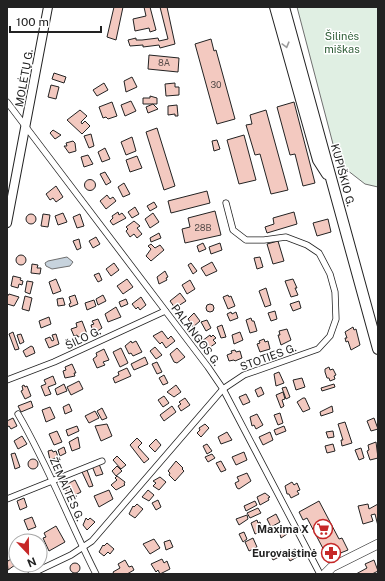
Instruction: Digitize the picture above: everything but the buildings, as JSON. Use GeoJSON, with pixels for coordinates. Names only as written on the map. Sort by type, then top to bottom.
{"type":"FeatureCollection","features":[{"type":"Feature","properties":{"kind":"highway"},"geometry":{"type":"LineString","coordinates":[[275,7],[318,160],[333,184]]}},
{"type":"Feature","properties":{"kind":"highway","name":"KUPIŠKIO G."},"geometry":{"type":"LineString","coordinates":[[284,7],[378,349]]}},
{"type":"Feature","properties":{"kind":"main road"},"geometry":{"type":"LineString","coordinates":[[325,574],[332,567],[378,544]]}},
{"type":"Feature","properties":{"kind":"main road"},"geometry":{"type":"LineString","coordinates":[[330,574],[378,550]]}},
{"type":"Feature","properties":{"kind":"street","name":"MOLĖTŲ G."},"geometry":{"type":"LineString","coordinates":[[7,223],[48,7]]}},
{"type":"Feature","properties":{"kind":"street","name":"PALANGOS G."},"geometry":{"type":"LineString","coordinates":[[7,102],[208,367],[223,389],[320,574]]}},
{"type":"Feature","properties":{"kind":"street","name":"STOTIES G."},"geometry":{"type":"LineString","coordinates":[[31,574],[83,548],[101,532],[223,389],[244,375],[318,349],[330,336],[336,319],[335,292],[330,274],[319,254],[307,245],[286,237],[246,240],[233,230],[226,203]]}},
{"type":"Feature","properties":{"kind":"street","name":"ŠILO G."},"geometry":{"type":"LineString","coordinates":[[7,380],[54,362],[165,311]]}},
{"type":"Feature","properties":{"kind":"street","name":"ŽEMAITĖS G."},"geometry":{"type":"LineString","coordinates":[[18,414],[36,445],[51,481],[96,574]]}},
{"type":"Feature","properties":{"kind":"street"},"geometry":{"type":"LineString","coordinates":[[7,499],[102,461]]}},
{"type":"Feature","properties":{"kind":"green space","name":"Šilinės miškas"},"geometry":{"type":"Polygon","coordinates":[[[297,7],[378,7],[378,187],[365,184],[338,163],[297,7]]]}},
{"type":"Feature","properties":{"kind":"shaded area"},"geometry":{"type":"Polygon","coordinates":[[[67,257],[73,262],[70,266],[52,269],[46,266],[45,263],[48,261],[67,257]]]}},
{"type":"Feature","properties":{"kind":"place","name":"Maxima X"},"geometry":{"type":"Point","coordinates":[323,529]}},
{"type":"Feature","properties":{"kind":"place","name":"Eurovaistinė"},"geometry":{"type":"Point","coordinates":[331,553]}}]}
